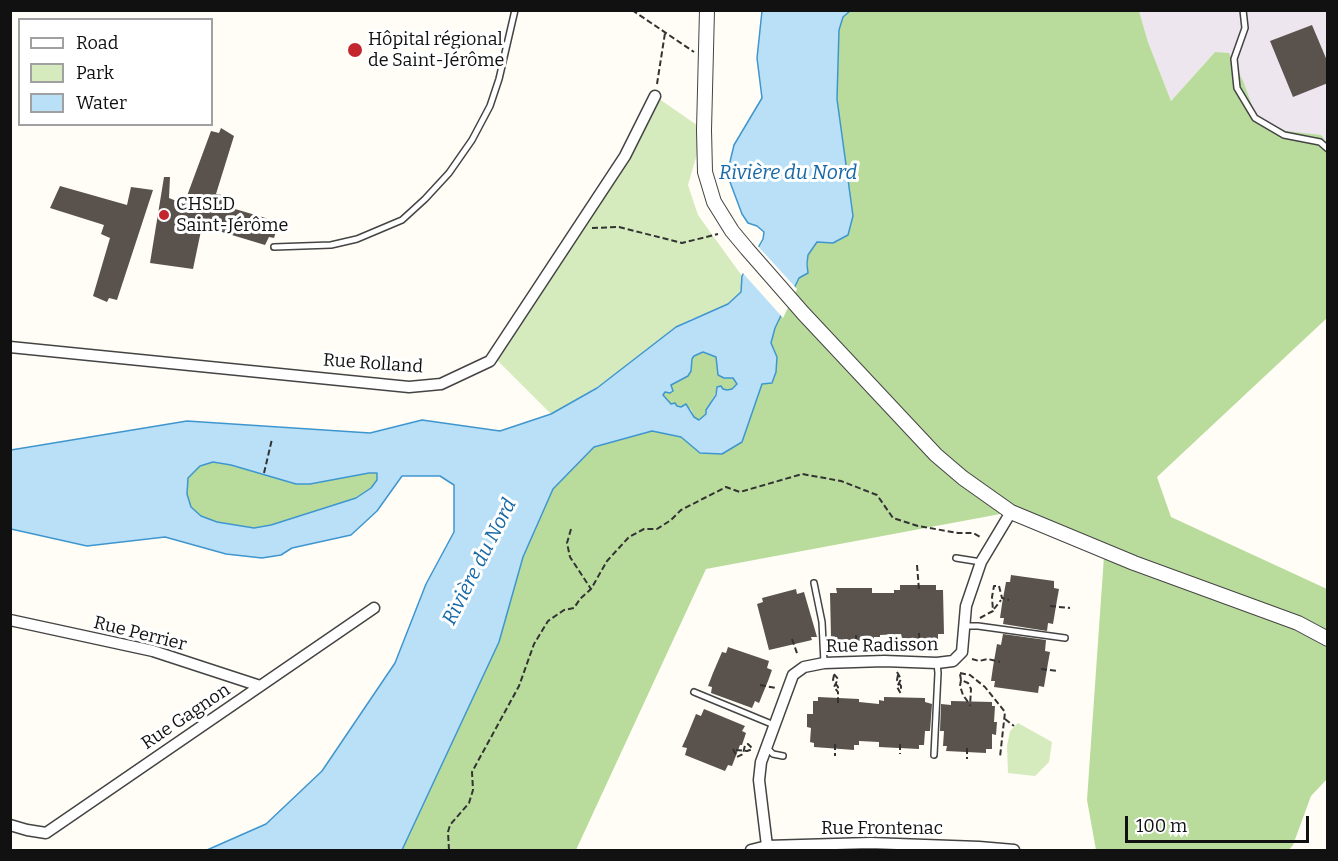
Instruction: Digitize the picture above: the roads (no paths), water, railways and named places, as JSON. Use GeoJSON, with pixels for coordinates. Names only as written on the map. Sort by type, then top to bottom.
{"type":"FeatureCollection","features":[{"type":"Feature","properties":{"kind":"street"},"geometry":{"type":"LineString","coordinates":[[707,10],[705,172],[714,202],[732,231],[803,313],[936,455],[963,478],[1011,512],[1134,563],[1298,623],[1328,639]]}},
{"type":"Feature","properties":{"kind":"street","name":"Rue Rolland"},"geometry":{"type":"LineString","coordinates":[[10,347],[409,387],[441,384],[490,361],[625,156],[655,96]]}},
{"type":"Feature","properties":{"kind":"street","name":"Rue Radisson"},"geometry":{"type":"LineString","coordinates":[[767,846],[759,780],[761,762],[793,675],[804,667],[824,663],[953,661],[962,652],[966,606],[981,562],[1011,512]]}},
{"type":"Feature","properties":{"kind":"street","name":"Rue Gagnon"},"geometry":{"type":"LineString","coordinates":[[10,825],[46,833],[374,608]]}},
{"type":"Feature","properties":{"kind":"street","name":"Rue Perrier"},"geometry":{"type":"LineString","coordinates":[[10,620],[153,651],[260,686]]}},
{"type":"Feature","properties":{"kind":"street","name":"Rue Frontenac"},"geometry":{"type":"LineString","coordinates":[[750,850],[767,846],[870,843],[1014,850]]}},
{"type":"Feature","properties":{"kind":"lane"},"geometry":{"type":"LineString","coordinates":[[273,247],[331,245],[357,239],[402,220],[425,199],[449,173],[472,141],[490,106],[499,79],[515,10]]}},
{"type":"Feature","properties":{"kind":"lane"},"geometry":{"type":"LineString","coordinates":[[1243,10],[1245,28],[1234,59],[1237,88],[1255,118],[1284,135],[1320,142],[1328,149]]}},
{"type":"Feature","properties":{"kind":"lane"},"geometry":{"type":"LineString","coordinates":[[956,558],[981,562]]}},
{"type":"Feature","properties":{"kind":"lane"},"geometry":{"type":"LineString","coordinates":[[814,583],[822,622],[824,663]]}},
{"type":"Feature","properties":{"kind":"lane"},"geometry":{"type":"LineString","coordinates":[[965,626],[1065,638]]}},
{"type":"Feature","properties":{"kind":"lane"},"geometry":{"type":"LineString","coordinates":[[934,756],[937,663]]}},
{"type":"Feature","properties":{"kind":"lane"},"geometry":{"type":"LineString","coordinates":[[694,692],[774,725]]}},
{"type":"Feature","properties":{"kind":"lane"},"geometry":{"type":"LineString","coordinates":[[766,746],[773,754],[783,756]]}},
{"type":"Feature","properties":{"kind":"water","name":"Rivière du Nord"},"geometry":{"type":"Polygon","coordinates":[[[762,11],[850,11],[843,17],[839,30],[837,99],[853,216],[848,235],[833,243],[817,242],[808,255],[808,273],[799,278],[775,328],[771,343],[777,357],[776,372],[772,383],[762,384],[742,442],[722,454],[700,453],[681,437],[652,431],[594,447],[553,489],[523,557],[499,642],[402,850],[207,850],[266,824],[322,771],[395,663],[426,584],[454,532],[454,485],[440,476],[402,476],[377,511],[351,535],[292,548],[281,555],[262,558],[226,554],[165,537],[87,546],[11,529],[11,450],[187,421],[370,433],[422,420],[500,431],[551,414],[597,388],[676,327],[728,304],[741,292],[742,276],[763,239],[764,232],[748,223],[742,214],[727,174],[734,145],[762,98],[757,58],[762,11]],[[703,352],[692,359],[688,376],[671,385],[673,391],[665,392],[663,395],[671,404],[675,403],[681,407],[686,404],[694,417],[699,420],[706,414],[706,410],[716,395],[717,387],[721,386],[727,390],[737,384],[733,378],[718,375],[716,357],[703,352]],[[213,462],[200,466],[188,478],[187,494],[191,507],[201,516],[217,522],[254,528],[271,525],[356,498],[371,488],[377,480],[377,473],[369,473],[310,484],[296,484],[213,462]]]}},
{"type":"Feature","properties":{"kind":"place","name":"Hôpital régional de Saint-Jérôme"},"geometry":{"type":"Point","coordinates":[355,50]}},
{"type":"Feature","properties":{"kind":"place","name":"CHSLD Saint-Jérôme"},"geometry":{"type":"Point","coordinates":[164,215]}}]}
